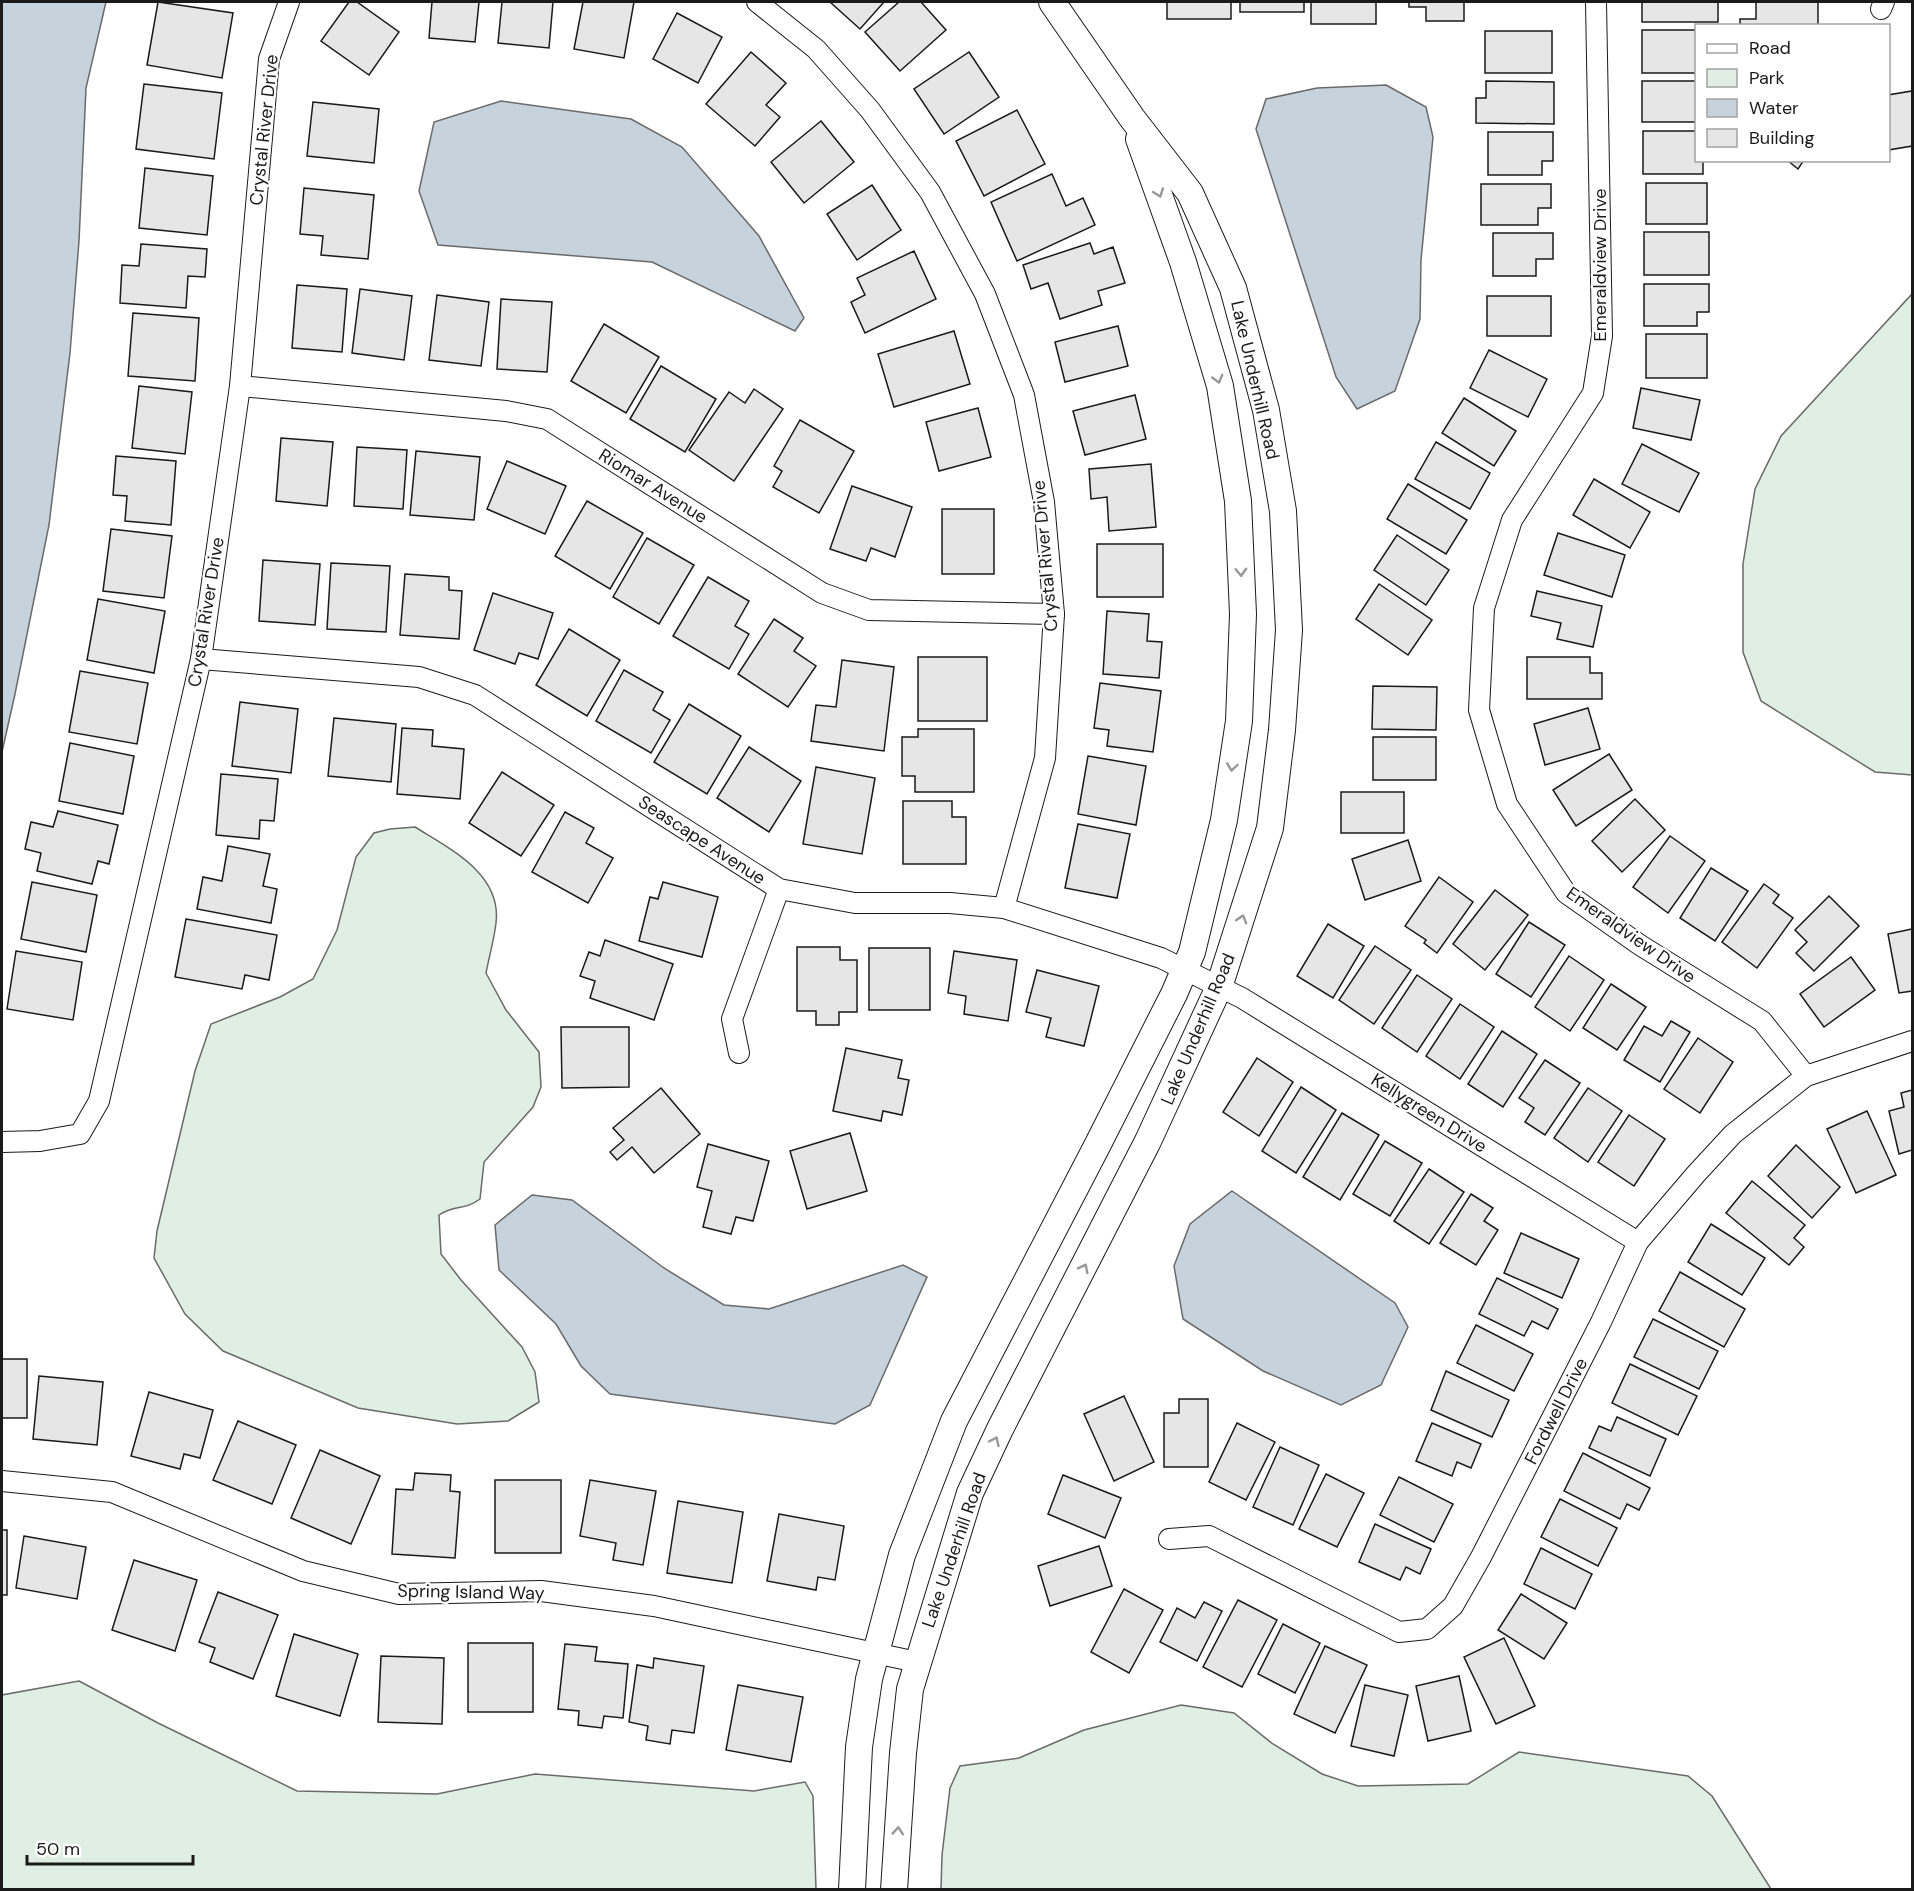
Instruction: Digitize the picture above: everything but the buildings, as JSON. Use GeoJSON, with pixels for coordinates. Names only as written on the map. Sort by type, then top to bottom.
{"type":"FeatureCollection","features":[{"type":"Feature","properties":{"kind":"street","name":"Crystal River Drive"},"geometry":{"type":"LineString","coordinates":[[2,1142],[40,1141],[80,1134],[99,1101],[201,659],[240,386],[269,59],[289,2]]}},
{"type":"Feature","properties":{"kind":"street","name":"Crystal River Drive"},"geometry":{"type":"LineString","coordinates":[[757,2],[816,49],[870,110],[930,192],[985,294],[1024,394],[1044,502],[1054,614],[1045,758],[1004,908]]}},
{"type":"Feature","properties":{"kind":"street","name":"Lake Underhill Road"},"geometry":{"type":"LineString","coordinates":[[894,1890],[910,1689],[970,1493],[1000,1429],[1149,1141],[1219,987],[1270,828],[1282,730],[1288,630],[1283,511],[1266,410],[1233,288],[1190,192],[1132,118],[1052,2]]}},
{"type":"Feature","properties":{"kind":"street","name":"Emeraldview Drive"},"geometry":{"type":"LineString","coordinates":[[1596,2],[1602,336],[1595,381],[1593,393],[1512,520],[1484,608],[1479,710],[1507,804],[1566,893],[1640,945],[1762,1021],[1806,1076]]}},
{"type":"Feature","properties":{"kind":"street","name":"Lake Underhill Road"},"geometry":{"type":"LineString","coordinates":[[852,1890],[859,1747],[869,1679],[902,1555],[954,1420],[1174,994],[1192,952],[1224,820],[1239,721],[1243,614],[1238,501],[1220,386],[1183,262],[1132,118]]}},
{"type":"Feature","properties":{"kind":"street","name":"Riomar Avenue"},"geometry":{"type":"LineString","coordinates":[[240,386],[506,411],[547,419],[822,593],[869,610],[1054,614]]}},
{"type":"Feature","properties":{"kind":"street","name":"Seascape Avenue"},"geometry":{"type":"LineString","coordinates":[[201,659],[419,677],[475,695],[779,889],[855,903],[950,903],[1004,908],[1161,958],[1219,987]]}},
{"type":"Feature","properties":{"kind":"street"},"geometry":{"type":"LineString","coordinates":[[739,1053],[732,1019],[779,889]]}},
{"type":"Feature","properties":{"kind":"street","name":"Kellygreen Drive"},"geometry":{"type":"LineString","coordinates":[[1219,987],[1252,1004],[1638,1242]]}},
{"type":"Feature","properties":{"kind":"street","name":"Fordwell Drive"},"geometry":{"type":"LineString","coordinates":[[1169,1539],[1209,1536],[1399,1632],[1427,1629],[1453,1606],[1481,1557],[1601,1322],[1638,1242],[1733,1134],[1806,1076],[1912,1041]]}},
{"type":"Feature","properties":{"kind":"street","name":"Spring Island Way"},"geometry":{"type":"LineString","coordinates":[[2,1480],[112,1492],[303,1571],[399,1594],[541,1592],[654,1606],[917,1662]]}},
{"type":"Feature","properties":{"kind":"green space"},"geometry":{"type":"Polygon","coordinates":[[[1912,294],[1912,775],[1875,772],[1761,701],[1743,652],[1743,564],[1755,489],[1781,436],[1912,294]]]}},
{"type":"Feature","properties":{"kind":"green space"},"geometry":{"type":"Polygon","coordinates":[[[415,827],[458,854],[482,877],[491,890],[496,906],[496,923],[486,973],[506,1010],[539,1052],[541,1087],[533,1107],[484,1162],[480,1199],[439,1215],[441,1254],[461,1280],[522,1347],[535,1372],[539,1402],[508,1421],[457,1424],[358,1408],[223,1351],[185,1314],[154,1258],[157,1231],[195,1071],[211,1024],[280,997],[313,979],[337,930],[356,857],[374,833],[415,827]]]}},
{"type":"Feature","properties":{"kind":"green space"},"geometry":{"type":"Polygon","coordinates":[[[79,1681],[158,1723],[297,1791],[437,1794],[535,1774],[754,1791],[805,1782],[813,1796],[816,1889],[2,1889],[2,1695],[79,1681]]]}},
{"type":"Feature","properties":{"kind":"green space"},"geometry":{"type":"Polygon","coordinates":[[[1181,1705],[1234,1713],[1273,1744],[1322,1774],[1358,1786],[1468,1784],[1519,1752],[1688,1776],[1712,1796],[1771,1889],[941,1889],[942,1855],[950,1788],[960,1766],[1019,1758],[1084,1730],[1181,1705]]]}},
{"type":"Feature","properties":{"kind":"water"},"geometry":{"type":"Polygon","coordinates":[[[2,2],[106,2],[86,88],[79,241],[70,353],[49,525],[2,752],[2,2]]]}},
{"type":"Feature","properties":{"kind":"water"},"geometry":{"type":"Polygon","coordinates":[[[1386,85],[1426,107],[1433,137],[1421,260],[1420,319],[1395,391],[1357,409],[1336,377],[1256,129],[1266,99],[1317,88],[1386,85]]]}},
{"type":"Feature","properties":{"kind":"water"},"geometry":{"type":"Polygon","coordinates":[[[501,101],[631,119],[682,147],[759,236],[804,318],[795,331],[652,262],[438,245],[419,191],[434,122],[501,101]]]}},
{"type":"Feature","properties":{"kind":"water"},"geometry":{"type":"Polygon","coordinates":[[[1232,1191],[1395,1303],[1408,1327],[1381,1385],[1341,1405],[1263,1371],[1183,1319],[1174,1266],[1190,1224],[1232,1191]]]}},
{"type":"Feature","properties":{"kind":"water"},"geometry":{"type":"Polygon","coordinates":[[[532,1195],[572,1200],[664,1268],[724,1305],[769,1309],[903,1265],[927,1277],[870,1405],[835,1424],[610,1394],[581,1366],[556,1324],[499,1270],[495,1225],[532,1195]]]}}]}
